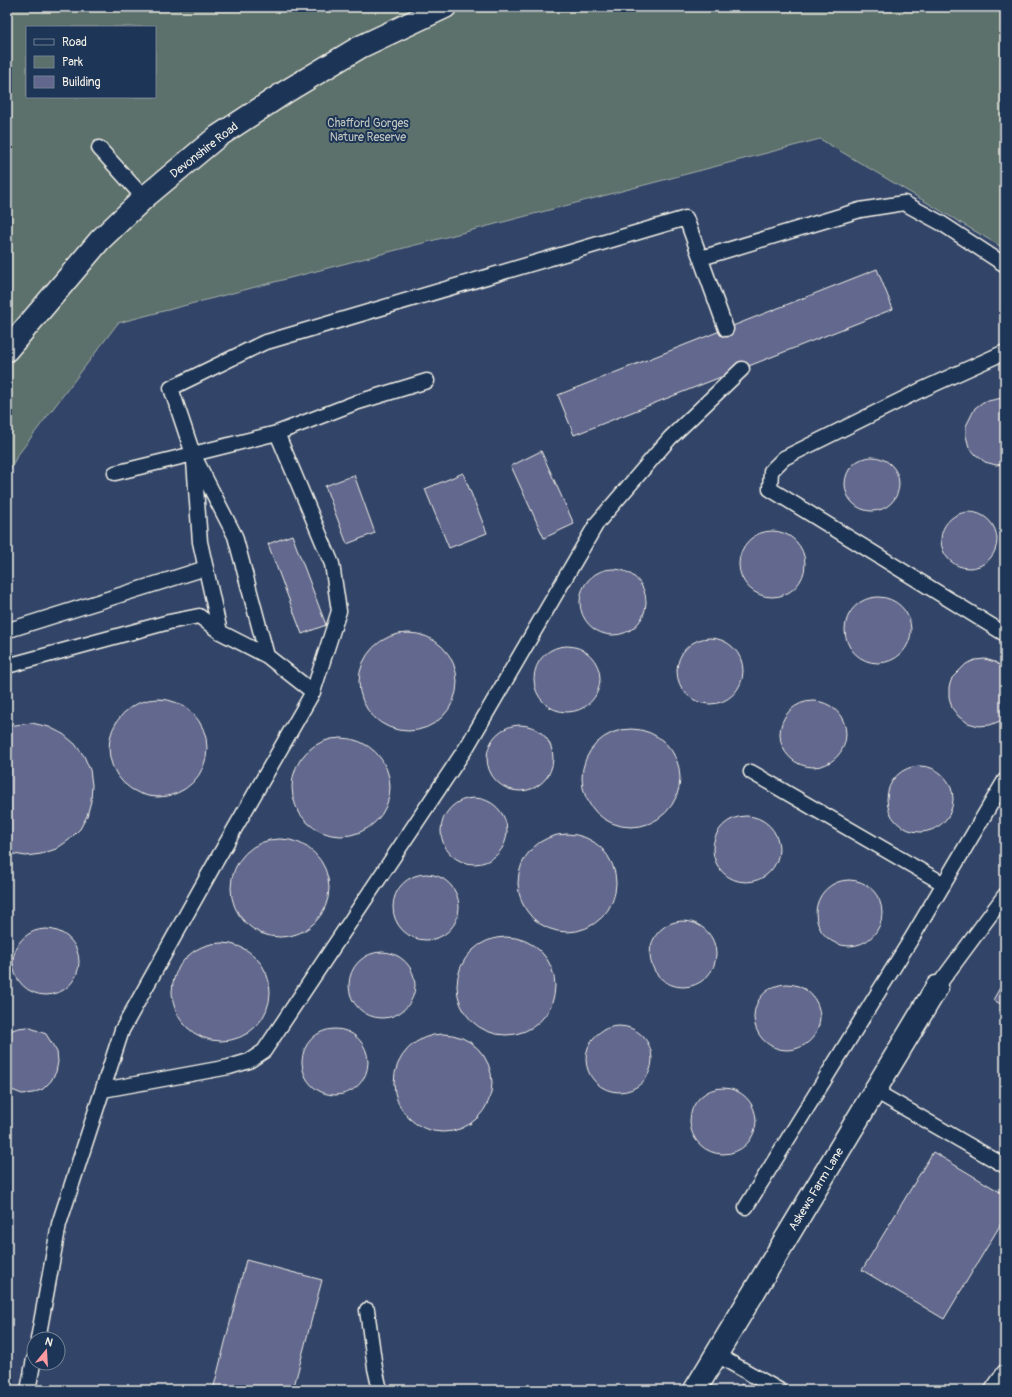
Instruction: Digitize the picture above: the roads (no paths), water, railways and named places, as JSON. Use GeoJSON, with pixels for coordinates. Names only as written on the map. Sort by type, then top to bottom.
{"type":"FeatureCollection","features":[{"type":"Feature","properties":{"kind":"main road","name":"Devonshire Road"},"geometry":{"type":"LineString","coordinates":[[7,350],[100,240],[144,198],[217,138],[287,91],[360,47],[446,7]]}},
{"type":"Feature","properties":{"kind":"main road","name":"Askews Farm Lane"},"geometry":{"type":"LineString","coordinates":[[695,1390],[937,987]]}},
{"type":"Feature","properties":{"kind":"lane"},"geometry":{"type":"LineString","coordinates":[[99,148],[144,198]]}},
{"type":"Feature","properties":{"kind":"lane"},"geometry":{"type":"LineString","coordinates":[[701,258],[860,210],[904,203],[941,223],[1005,265]]}},
{"type":"Feature","properties":{"kind":"lane"},"geometry":{"type":"LineString","coordinates":[[267,656],[235,536],[193,454],[171,388],[263,343],[686,218],[726,329]]}},
{"type":"Feature","properties":{"kind":"lane"},"geometry":{"type":"LineString","coordinates":[[1005,352],[918,391],[784,458],[771,471],[770,489],[1005,634]]}},
{"type":"Feature","properties":{"kind":"lane"},"geometry":{"type":"LineString","coordinates":[[103,1090],[229,1067],[249,1061],[264,1051],[468,745],[597,523],[670,438],[742,369]]}},
{"type":"Feature","properties":{"kind":"lane"},"geometry":{"type":"LineString","coordinates":[[115,473],[277,433],[355,403],[427,381]]}},
{"type":"Feature","properties":{"kind":"lane"},"geometry":{"type":"LineString","coordinates":[[39,1331],[59,1224],[122,1030],[215,862],[313,692],[339,611],[332,564],[277,433]]}},
{"type":"Feature","properties":{"kind":"lane"},"geometry":{"type":"LineString","coordinates":[[193,454],[200,542],[220,632]]}},
{"type":"Feature","properties":{"kind":"lane"},"geometry":{"type":"LineString","coordinates":[[12,629],[206,568]]}},
{"type":"Feature","properties":{"kind":"lane"},"geometry":{"type":"LineString","coordinates":[[7,666],[169,622],[199,616],[220,632],[267,656],[313,692]]}},
{"type":"Feature","properties":{"kind":"lane"},"geometry":{"type":"LineString","coordinates":[[751,772],[944,884]]}},
{"type":"Feature","properties":{"kind":"lane"},"geometry":{"type":"LineString","coordinates":[[746,1207],[944,884],[1005,780]]}},
{"type":"Feature","properties":{"kind":"lane"},"geometry":{"type":"LineString","coordinates":[[937,987],[1005,895]]}},
{"type":"Feature","properties":{"kind":"lane"},"geometry":{"type":"LineString","coordinates":[[875,1091],[1005,1166]]}},
{"type":"Feature","properties":{"kind":"lane"},"geometry":{"type":"LineString","coordinates":[[367,1310],[375,1368],[380,1390]]}},
{"type":"Feature","properties":{"kind":"lane"},"geometry":{"type":"LineString","coordinates":[[717,1355],[779,1390]]}},
{"type":"Feature","properties":{"kind":"lane"},"geometry":{"type":"LineString","coordinates":[[28,1390],[32,1371]]}},
{"type":"Feature","properties":{"kind":"lane"},"geometry":{"type":"LineString","coordinates":[[992,1390],[1005,1371]]}},
{"type":"Feature","properties":{"kind":"park label","name":"Chafford Gorges Nature Reserve"},"geometry":{"type":"Point","coordinates":[368,130]}}]}
